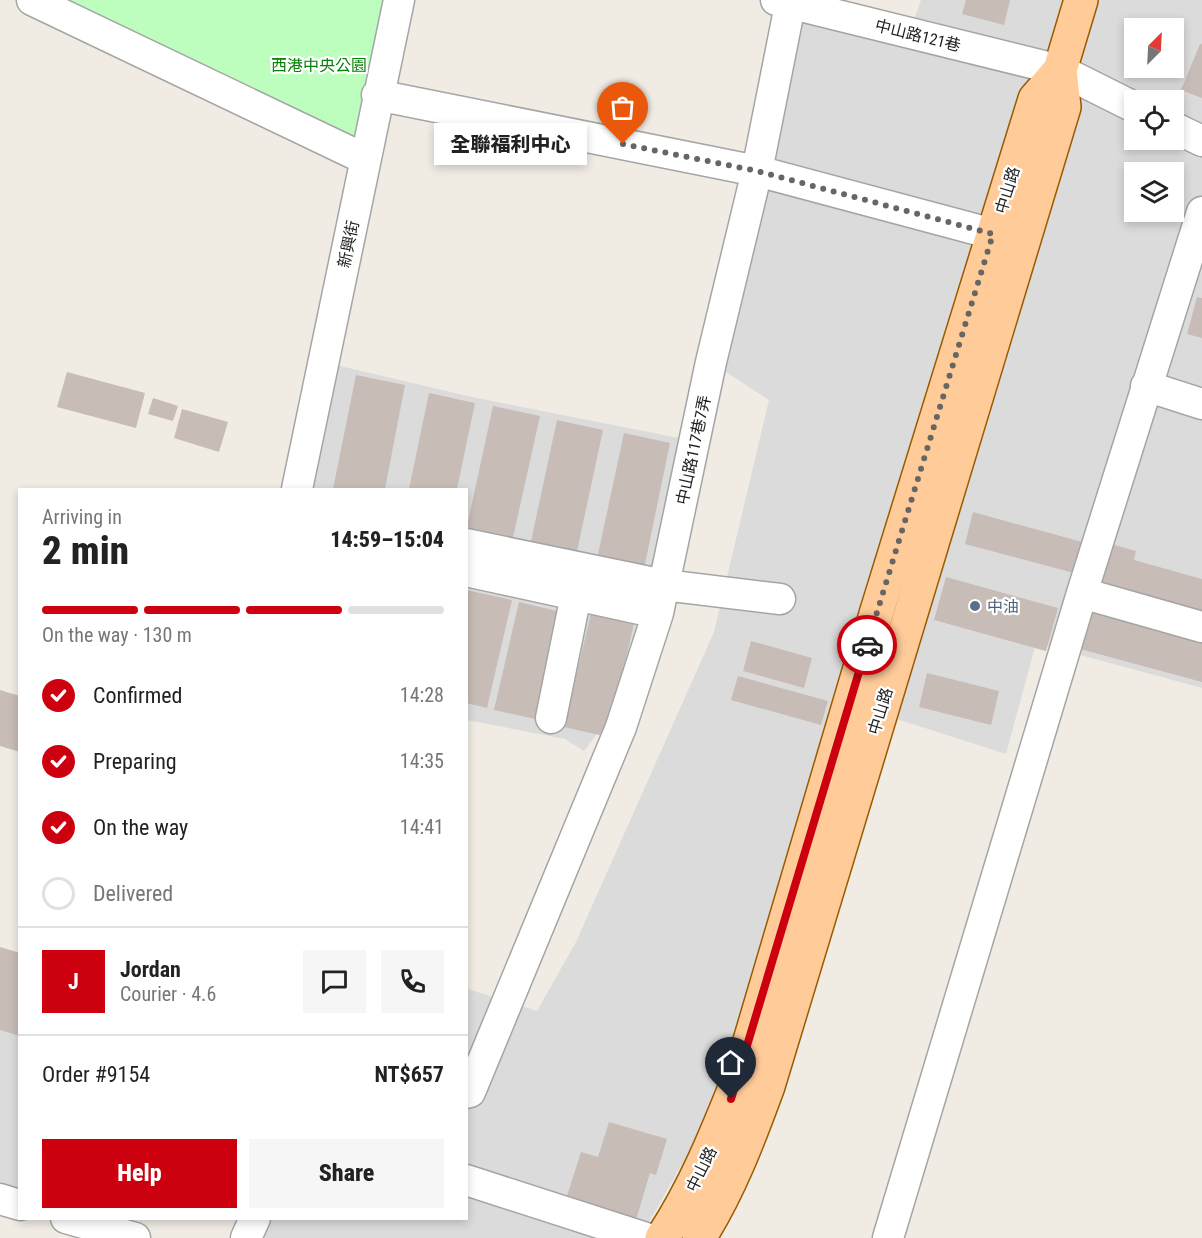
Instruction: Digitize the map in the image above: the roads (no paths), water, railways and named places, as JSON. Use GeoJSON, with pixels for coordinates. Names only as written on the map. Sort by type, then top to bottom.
{"type":"FeatureCollection","features":[{"type":"Feature","properties":{"kind":"main road","name":"中山路"},"geometry":{"type":"LineString","coordinates":[[662,1238],[683,1207],[710,1151],[739,1078],[1064,107],[1060,70],[1081,0]]}},
{"type":"Feature","properties":{"kind":"main road","name":"中山路"},"geometry":{"type":"LineString","coordinates":[[699,1238],[744,1150],[768,1086],[993,234],[1035,99],[1060,70]]}},
{"type":"Feature","properties":{"kind":"street"},"geometry":{"type":"LineString","coordinates":[[32,0],[365,159]]}},
{"type":"Feature","properties":{"kind":"street","name":"新興街"},"geometry":{"type":"LineString","coordinates":[[297,488],[377,95],[399,0]]}},
{"type":"Feature","properties":{"kind":"street","name":"中山路121巷"},"geometry":{"type":"LineString","coordinates":[[786,1],[1060,70],[1124,102]]}},
{"type":"Feature","properties":{"kind":"street","name":"中山路117巷7弄"},"geometry":{"type":"LineString","coordinates":[[468,1092],[621,727],[661,599],[711,362],[757,171],[786,1]]}},
{"type":"Feature","properties":{"kind":"street"},"geometry":{"type":"LineString","coordinates":[[377,95],[757,171],[993,234]]}},
{"type":"Feature","properties":{"kind":"street"},"geometry":{"type":"LineString","coordinates":[[1184,132],[1202,141]]}},
{"type":"Feature","properties":{"kind":"street"},"geometry":{"type":"LineString","coordinates":[[888,1238],[1082,593],[1202,212]]}},
{"type":"Feature","properties":{"kind":"street"},"geometry":{"type":"LineString","coordinates":[[1146,386],[1202,404]]}},
{"type":"Feature","properties":{"kind":"street"},"geometry":{"type":"LineString","coordinates":[[468,545],[661,599]]}},
{"type":"Feature","properties":{"kind":"street"},"geometry":{"type":"LineString","coordinates":[[468,571],[576,595],[661,599],[780,599]]}},
{"type":"Feature","properties":{"kind":"street"},"geometry":{"type":"LineString","coordinates":[[1082,593],[1202,627]]}},
{"type":"Feature","properties":{"kind":"street"},"geometry":{"type":"LineString","coordinates":[[551,718],[576,595]]}},
{"type":"Feature","properties":{"kind":"street"},"geometry":{"type":"LineString","coordinates":[[468,1181],[646,1238]]}},
{"type":"Feature","properties":{"kind":"street"},"geometry":{"type":"LineString","coordinates":[[0,1199],[18,1204]]}},
{"type":"Feature","properties":{"kind":"street"},"geometry":{"type":"LineString","coordinates":[[73,1220],[134,1238],[138,1220]]}},
{"type":"Feature","properties":{"kind":"street"},"geometry":{"type":"LineString","coordinates":[[246,1238],[254,1220]]}},
{"type":"Feature","properties":{"kind":"place","name":"全聯福利中心"},"geometry":{"type":"Point","coordinates":[623,144]}},
{"type":"Feature","properties":{"kind":"place","name":"中油"},"geometry":{"type":"Point","coordinates":[975,606]}},
{"type":"Feature","properties":{"kind":"park label","name":"西港中央公園"},"geometry":{"type":"Point","coordinates":[319,65]}}]}
